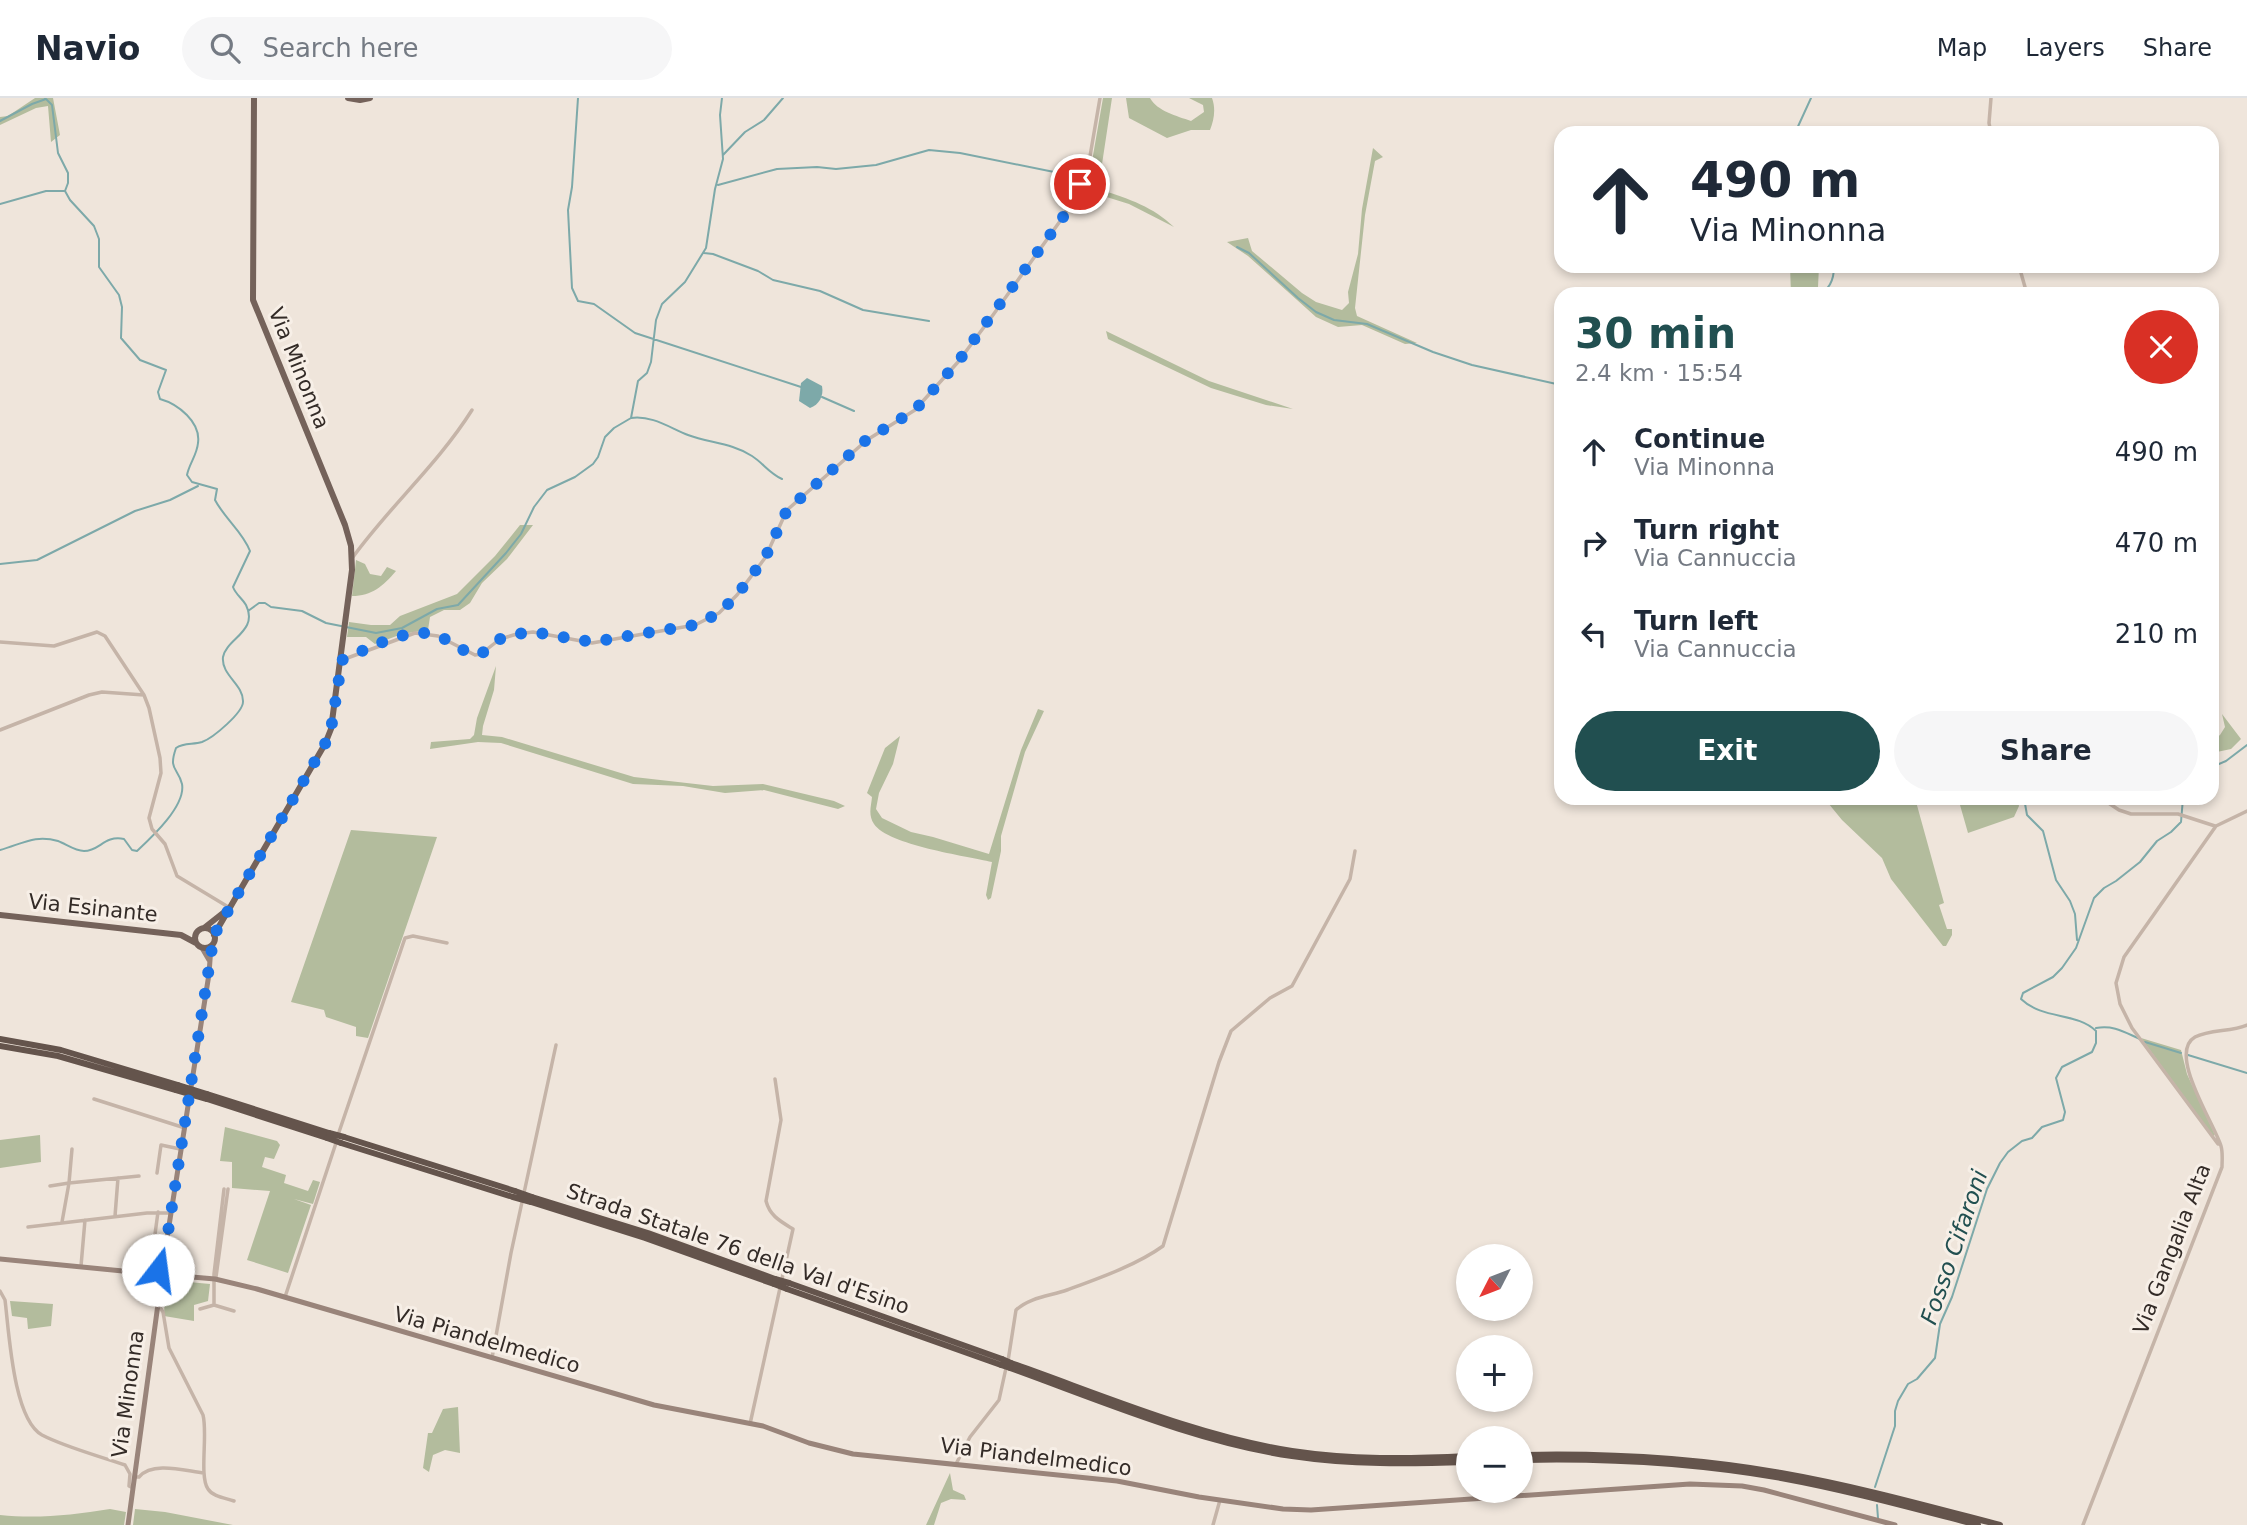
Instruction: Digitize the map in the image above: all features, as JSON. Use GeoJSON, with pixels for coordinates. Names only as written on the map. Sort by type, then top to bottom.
{"type":"FeatureCollection","features":[{"type":"Feature","properties":{"kind":"highway","name":"Strada Statale 76 della Val d'Esino"},"geometry":{"type":"LineString","coordinates":[[0,1039],[61,1050],[532,1200],[648,1233],[1002,1362],[1231,1438],[1324,1455],[1405,1459],[1456,1457]]}},
{"type":"Feature","properties":{"kind":"highway","name":"Strada Statale 76 della Val d'Esino"},"geometry":{"type":"LineString","coordinates":[[0,1046],[93,1065],[177,1087]]}},
{"type":"Feature","properties":{"kind":"highway","name":"Strada Statale 76 della Val d'Esino"},"geometry":{"type":"LineString","coordinates":[[1011,1365],[1183,1429],[1260,1450],[1301,1458],[1363,1464],[1456,1463]]}},
{"type":"Feature","properties":{"kind":"highway"},"geometry":{"type":"LineString","coordinates":[[1533,1455],[1672,1459],[1781,1473],[1851,1487],[2000,1525]]}},
{"type":"Feature","properties":{"kind":"highway"},"geometry":{"type":"LineString","coordinates":[[1533,1460],[1621,1461],[1729,1471],[1851,1492],[1978,1525]]}},
{"type":"Feature","properties":{"kind":"main road","name":"Via Minonna"},"geometry":{"type":"LineString","coordinates":[[214,935],[325,744],[331,729],[342,660],[352,559],[345,525],[253,300],[254,98]]}},
{"type":"Feature","properties":{"kind":"main road"},"geometry":{"type":"LineString","coordinates":[[348,98],[370,98]]}},
{"type":"Feature","properties":{"kind":"main road","name":"Via Minonna"},"geometry":{"type":"LineString","coordinates":[[201,930],[230,908]]}},
{"type":"Feature","properties":{"kind":"main road","name":"Via Esinante"},"geometry":{"type":"LineString","coordinates":[[0,915],[181,936],[199,946]]}},
{"type":"Feature","properties":{"kind":"main road"},"geometry":{"type":"LineString","coordinates":[[199,946],[211,946],[214,935],[210,930],[201,930],[195,935],[199,946],[209,960]]}},
{"type":"Feature","properties":{"kind":"main road","name":"Via Esinante"},"geometry":{"type":"LineString","coordinates":[[181,936],[201,930]]}},
{"type":"Feature","properties":{"kind":"main road","name":"Via Minonna"},"geometry":{"type":"LineString","coordinates":[[128,1525],[158,1304],[167,1278],[164,1258],[211,946]]}},
{"type":"Feature","properties":{"kind":"main road","name":"Via Minonna"},"geometry":{"type":"LineString","coordinates":[[158,1304],[154,1275],[164,1258]]}},
{"type":"Feature","properties":{"kind":"main road"},"geometry":{"type":"LineString","coordinates":[[0,1259],[133,1272],[146,1275],[155,1282],[167,1278],[158,1270],[133,1272]]}},
{"type":"Feature","properties":{"kind":"main road","name":"Via Piandelmedico"},"geometry":{"type":"LineString","coordinates":[[167,1278],[192,1276],[215,1279],[654,1405],[750,1424],[853,1454],[1117,1480],[1283,1509],[1311,1510],[1713,1485],[1764,1490],[1895,1525]]}},
{"type":"Feature","properties":{"kind":"street"},"geometry":{"type":"LineString","coordinates":[[342,660],[415,633],[438,636],[475,655],[481,654],[500,639],[517,634],[533,632],[592,642],[695,625],[719,613],[737,595],[765,558],[787,510],[866,440],[915,410],[958,362],[986,325],[1063,217],[1080,184],[1089,162],[1100,98]]}},
{"type":"Feature","properties":{"kind":"street"},"geometry":{"type":"LineString","coordinates":[[1990,126],[1991,98]]}},
{"type":"Feature","properties":{"kind":"street"},"geometry":{"type":"LineString","coordinates":[[352,559],[472,410]]}},
{"type":"Feature","properties":{"kind":"street"},"geometry":{"type":"LineString","coordinates":[[0,642],[54,646],[100,632],[144,695],[149,708],[161,773],[149,818],[150,826],[165,844],[177,876],[230,908]]}},
{"type":"Feature","properties":{"kind":"street"},"geometry":{"type":"LineString","coordinates":[[0,730],[89,695],[102,692],[144,695]]}},
{"type":"Feature","properties":{"kind":"street"},"geometry":{"type":"LineString","coordinates":[[2112,805],[2131,814],[2178,814],[2216,826]]}},
{"type":"Feature","properties":{"kind":"street"},"geometry":{"type":"LineString","coordinates":[[2221,1146],[2136,1035],[2120,1004],[2116,983],[2124,957],[2216,826],[2247,811]]}},
{"type":"Feature","properties":{"kind":"street"},"geometry":{"type":"LineString","coordinates":[[956,1464],[970,1437],[999,1400],[1016,1310],[1024,1302],[1065,1291],[1163,1246],[1231,1031],[1270,998],[1292,986],[1350,879],[1355,851]]}},
{"type":"Feature","properties":{"kind":"street"},"geometry":{"type":"LineString","coordinates":[[219,901],[219,917]]}},
{"type":"Feature","properties":{"kind":"street"},"geometry":{"type":"LineString","coordinates":[[285,1297],[405,938],[413,936],[446,943]]}},
{"type":"Feature","properties":{"kind":"street","name":"Via Gangalia Alta"},"geometry":{"type":"LineString","coordinates":[[2083,1525],[2222,1167],[2221,1146],[2187,1067],[2184,1052],[2195,1037],[2247,1025]]}},
{"type":"Feature","properties":{"kind":"street"},"geometry":{"type":"LineString","coordinates":[[492,1358],[511,1253],[556,1045]]}},
{"type":"Feature","properties":{"kind":"street"},"geometry":{"type":"LineString","coordinates":[[750,1424],[793,1228],[777,1220],[768,1210],[766,1200],[781,1120],[775,1079]]}},
{"type":"Feature","properties":{"kind":"street"},"geometry":{"type":"LineString","coordinates":[[94,1099],[185,1128]]}},
{"type":"Feature","properties":{"kind":"street"},"geometry":{"type":"LineString","coordinates":[[157,1173],[161,1146],[181,1149]]}},
{"type":"Feature","properties":{"kind":"street"},"geometry":{"type":"LineString","coordinates":[[62,1222],[72,1149]]}},
{"type":"Feature","properties":{"kind":"street"},"geometry":{"type":"LineString","coordinates":[[50,1186],[139,1176]]}},
{"type":"Feature","properties":{"kind":"street"},"geometry":{"type":"LineString","coordinates":[[115,1216],[118,1178]]}},
{"type":"Feature","properties":{"kind":"street"},"geometry":{"type":"LineString","coordinates":[[214,1305],[226,1189]]}},
{"type":"Feature","properties":{"kind":"street"},"geometry":{"type":"LineString","coordinates":[[150,1271],[158,1212]]}},
{"type":"Feature","properties":{"kind":"street"},"geometry":{"type":"LineString","coordinates":[[28,1227],[115,1216],[171,1213]]}},
{"type":"Feature","properties":{"kind":"street"},"geometry":{"type":"LineString","coordinates":[[81,1267],[85,1220]]}},
{"type":"Feature","properties":{"kind":"street","name":"Via Minonna"},"geometry":{"type":"LineString","coordinates":[[0,1291],[5,1300],[17,1384],[29,1421],[42,1434],[125,1465],[130,1474],[129,1486],[133,1488]]}},
{"type":"Feature","properties":{"kind":"street"},"geometry":{"type":"LineString","coordinates":[[158,1304],[163,1312],[169,1348],[203,1415],[206,1436],[204,1473],[209,1491],[234,1501]]}},
{"type":"Feature","properties":{"kind":"street"},"geometry":{"type":"LineString","coordinates":[[200,1309],[214,1305],[234,1311]]}},
{"type":"Feature","properties":{"kind":"street"},"geometry":{"type":"LineString","coordinates":[[135,1477],[149,1469],[157,1468],[204,1473]]}},
{"type":"Feature","properties":{"kind":"street"},"geometry":{"type":"LineString","coordinates":[[1213,1525],[1220,1500]]}},
{"type":"Feature","properties":{"kind":"green space"},"geometry":{"type":"Polygon","coordinates":[[[35,98],[53,98],[60,135],[51,142],[48,106],[36,108],[0,125],[0,117],[8,116],[35,98]]]}},
{"type":"Feature","properties":{"kind":"green space"},"geometry":{"type":"Polygon","coordinates":[[[1103,98],[1112,98],[1099,184],[1101,190],[1140,204],[1174,227],[1129,204],[1081,189],[1091,167],[1103,98]]]}},
{"type":"Feature","properties":{"kind":"green space"},"geometry":{"type":"Polygon","coordinates":[[[1126,98],[1150,98],[1162,110],[1191,121],[1204,112],[1203,105],[1189,98],[1212,98],[1214,110],[1210,130],[1191,130],[1167,138],[1129,118],[1126,98]]]}},
{"type":"Feature","properties":{"kind":"green space"},"geometry":{"type":"Polygon","coordinates":[[[1373,148],[1383,157],[1375,161],[1365,215],[1355,308],[1357,316],[1417,343],[1405,344],[1362,325],[1338,327],[1316,317],[1248,256],[1227,242],[1248,238],[1252,251],[1302,293],[1316,302],[1342,310],[1349,303],[1348,292],[1358,254],[1362,209],[1373,148]]]}},
{"type":"Feature","properties":{"kind":"green space"},"geometry":{"type":"Polygon","coordinates":[[[1790,273],[1819,273],[1818,287],[1791,287],[1790,273]]]}},
{"type":"Feature","properties":{"kind":"green space"},"geometry":{"type":"Polygon","coordinates":[[[1106,331],[1209,381],[1293,409],[1266,405],[1211,388],[1108,339],[1106,331]]]}},
{"type":"Feature","properties":{"kind":"green space"},"geometry":{"type":"Polygon","coordinates":[[[520,525],[533,525],[507,559],[482,583],[470,603],[460,610],[444,610],[430,617],[428,630],[402,634],[375,644],[366,637],[347,637],[349,622],[390,625],[400,616],[457,594],[495,556],[520,525]]]}},
{"type":"Feature","properties":{"kind":"green space"},"geometry":{"type":"Polygon","coordinates":[[[356,560],[365,564],[370,574],[381,576],[387,567],[396,571],[377,589],[352,596],[356,560]]]}},
{"type":"Feature","properties":{"kind":"green space"},"geometry":{"type":"Polygon","coordinates":[[[496,666],[494,690],[482,735],[502,737],[634,777],[713,786],[763,784],[845,806],[838,809],[764,790],[725,793],[683,786],[633,784],[501,743],[478,742],[430,749],[431,742],[470,739],[474,735],[477,718],[496,666]]]}},
{"type":"Feature","properties":{"kind":"green space"},"geometry":{"type":"Polygon","coordinates":[[[1038,709],[1044,711],[1025,752],[1001,836],[1001,851],[991,898],[988,900],[986,895],[992,862],[911,844],[882,831],[874,824],[870,814],[872,797],[867,793],[885,748],[900,736],[893,764],[879,793],[876,809],[882,818],[911,832],[989,854],[1021,750],[1038,709]]]}},
{"type":"Feature","properties":{"kind":"green space"},"geometry":{"type":"Polygon","coordinates":[[[2222,714],[2241,739],[2231,749],[2219,752],[2219,736],[2225,727],[2222,714]]]}},
{"type":"Feature","properties":{"kind":"green space"},"geometry":{"type":"Polygon","coordinates":[[[1830,805],[1917,805],[1944,903],[1939,905],[1947,929],[1952,929],[1946,946],[1943,946],[1891,879],[1882,858],[1830,805]]]}},
{"type":"Feature","properties":{"kind":"green space"},"geometry":{"type":"Polygon","coordinates":[[[1960,805],[2019,805],[2014,817],[1968,833],[1960,805]]]}},
{"type":"Feature","properties":{"kind":"green space"},"geometry":{"type":"Polygon","coordinates":[[[351,830],[437,837],[368,1038],[356,1036],[356,1027],[326,1017],[324,1010],[291,1002],[351,830]]]}},
{"type":"Feature","properties":{"kind":"green space"},"geometry":{"type":"Polygon","coordinates":[[[2141,1038],[2181,1050],[2187,1074],[2215,1135],[2213,1136],[2141,1038]]]}},
{"type":"Feature","properties":{"kind":"green space"},"geometry":{"type":"Polygon","coordinates":[[[225,1127],[277,1141],[280,1145],[274,1159],[265,1157],[262,1167],[286,1175],[284,1183],[308,1191],[313,1180],[320,1182],[313,1204],[294,1199],[311,1205],[288,1273],[247,1260],[270,1191],[232,1188],[232,1162],[220,1161],[225,1127]]]}},
{"type":"Feature","properties":{"kind":"green space"},"geometry":{"type":"Polygon","coordinates":[[[40,1135],[41,1162],[0,1168],[0,1140],[40,1135]]]}},
{"type":"Feature","properties":{"kind":"green space"},"geometry":{"type":"Polygon","coordinates":[[[178,1281],[210,1284],[208,1301],[194,1305],[194,1321],[164,1316],[168,1292],[178,1281]]]}},
{"type":"Feature","properties":{"kind":"green space"},"geometry":{"type":"Polygon","coordinates":[[[10,1301],[53,1304],[51,1326],[28,1329],[27,1318],[12,1316],[10,1301]]]}},
{"type":"Feature","properties":{"kind":"green space"},"geometry":{"type":"Polygon","coordinates":[[[458,1407],[460,1453],[445,1450],[433,1455],[429,1472],[423,1468],[428,1433],[432,1433],[443,1409],[458,1407]]]}},
{"type":"Feature","properties":{"kind":"green space"},"geometry":{"type":"Polygon","coordinates":[[[950,1473],[953,1490],[964,1495],[966,1500],[951,1499],[941,1503],[934,1525],[926,1525],[950,1473]]]}},
{"type":"Feature","properties":{"kind":"green space"},"geometry":{"type":"Polygon","coordinates":[[[110,1509],[126,1512],[124,1525],[0,1525],[0,1515],[55,1516],[110,1509]]]}},
{"type":"Feature","properties":{"kind":"green space"},"geometry":{"type":"Polygon","coordinates":[[[135,1509],[165,1512],[233,1525],[133,1525],[135,1509]]]}},
{"type":"Feature","properties":{"kind":"water"},"geometry":{"type":"Polygon","coordinates":[[[807,378],[822,386],[821,397],[810,408],[799,401],[801,383],[807,378]]]}},
{"type":"Feature","properties":{"kind":"waterway"},"geometry":{"type":"LineString","coordinates":[[0,850],[29,841],[50,839],[84,851],[117,838],[124,839],[132,850],[137,851],[158,830],[179,802],[182,784],[173,765],[176,748],[207,740],[227,724],[242,706],[240,689],[225,669],[223,657],[245,628],[249,614],[233,587],[250,551],[215,500],[217,489],[192,482],[187,475],[197,447],[198,435],[187,415],[160,399],[158,392],[166,370],[140,360],[121,338],[122,307],[119,295],[99,267],[99,239],[94,226],[65,191],[68,173],[58,153],[52,105],[45,98]]}},
{"type":"Feature","properties":{"kind":"waterway"},"geometry":{"type":"LineString","coordinates":[[578,98],[568,210],[572,288],[578,301],[594,304],[635,333],[801,387]]}},
{"type":"Feature","properties":{"kind":"waterway"},"geometry":{"type":"LineString","coordinates":[[248,611],[259,603],[265,603],[271,607],[302,611],[326,623],[376,633],[402,628],[437,609],[458,605],[521,534],[534,507],[547,490],[575,477],[593,464],[605,437],[631,418],[638,381],[647,373],[651,362],[656,320],[662,304],[685,282],[706,248],[715,189],[723,159],[720,115],[722,98]]}},
{"type":"Feature","properties":{"kind":"waterway"},"geometry":{"type":"LineString","coordinates":[[723,155],[745,132],[764,120],[783,98]]}},
{"type":"Feature","properties":{"kind":"waterway"},"geometry":{"type":"LineString","coordinates":[[1798,126],[1811,98]]}},
{"type":"Feature","properties":{"kind":"waterway"},"geometry":{"type":"LineString","coordinates":[[0,121],[46,99]]}},
{"type":"Feature","properties":{"kind":"waterway"},"geometry":{"type":"LineString","coordinates":[[718,185],[777,169],[836,169],[876,165],[929,150],[960,153],[1059,173]]}},
{"type":"Feature","properties":{"kind":"waterway"},"geometry":{"type":"LineString","coordinates":[[0,204],[46,191],[64,191]]}},
{"type":"Feature","properties":{"kind":"waterway"},"geometry":{"type":"LineString","coordinates":[[1237,247],[1249,253],[1316,312],[1334,320],[1367,324],[1472,365],[1554,383]]}},
{"type":"Feature","properties":{"kind":"waterway"},"geometry":{"type":"LineString","coordinates":[[704,253],[758,271],[773,280],[820,291],[863,310],[929,321]]}},
{"type":"Feature","properties":{"kind":"waterway"},"geometry":{"type":"LineString","coordinates":[[1828,287],[1833,273]]}},
{"type":"Feature","properties":{"kind":"waterway"},"geometry":{"type":"LineString","coordinates":[[822,397],[854,411]]}},
{"type":"Feature","properties":{"kind":"waterway"},"geometry":{"type":"LineString","coordinates":[[631,418],[654,420],[688,435],[737,448],[782,479]]}},
{"type":"Feature","properties":{"kind":"waterway"},"geometry":{"type":"LineString","coordinates":[[0,564],[37,560],[135,511],[170,500],[198,486]]}},
{"type":"Feature","properties":{"kind":"waterway","name":"Fosso Cifaroni"},"geometry":{"type":"LineString","coordinates":[[2219,764],[2247,745]]}},
{"type":"Feature","properties":{"kind":"waterway"},"geometry":{"type":"LineString","coordinates":[[2025,805],[2027,815],[2043,831],[2056,880],[2075,914],[2077,940]]}},
{"type":"Feature","properties":{"kind":"waterway","name":"Fosso Cifaroni"},"geometry":{"type":"LineString","coordinates":[[1875,1487],[1895,1426],[1898,1401],[1908,1384],[1917,1379],[1935,1358],[1940,1324],[1952,1297],[1987,1189],[2008,1152],[2022,1141],[2032,1138],[2042,1127],[2063,1120],[2065,1112],[2056,1078],[2062,1067],[2092,1052],[2096,1043],[2096,1031],[2088,1025],[2030,1006],[2021,999],[2023,993],[2053,977],[2062,968],[2076,948],[2094,898],[2140,862],[2157,841],[2181,822],[2182,805]]}},
{"type":"Feature","properties":{"kind":"waterway"},"geometry":{"type":"LineString","coordinates":[[2096,1028],[2114,1028],[2140,1039]]}},
{"type":"Feature","properties":{"kind":"waterway"},"geometry":{"type":"LineString","coordinates":[[2145,1042],[2181,1053]]}},
{"type":"Feature","properties":{"kind":"waterway"},"geometry":{"type":"LineString","coordinates":[[2188,1055],[2247,1073]]}},
{"type":"Feature","properties":{"kind":"waterway","name":"Fosso Cifaroni"},"geometry":{"type":"LineString","coordinates":[[1877,1505],[1878,1518]]}},
{"type":"Feature","properties":{"kind":"route"},"geometry":{"type":"LineString","coordinates":[[158,1270],[164,1258],[214,935],[325,744],[331,729],[342,660],[415,633],[438,636],[475,655],[481,654],[500,639],[517,634],[553,634],[592,642],[695,625],[719,613],[753,576],[765,558],[787,510],[866,440],[915,410],[958,362],[1063,217],[1080,184]]}}]}
